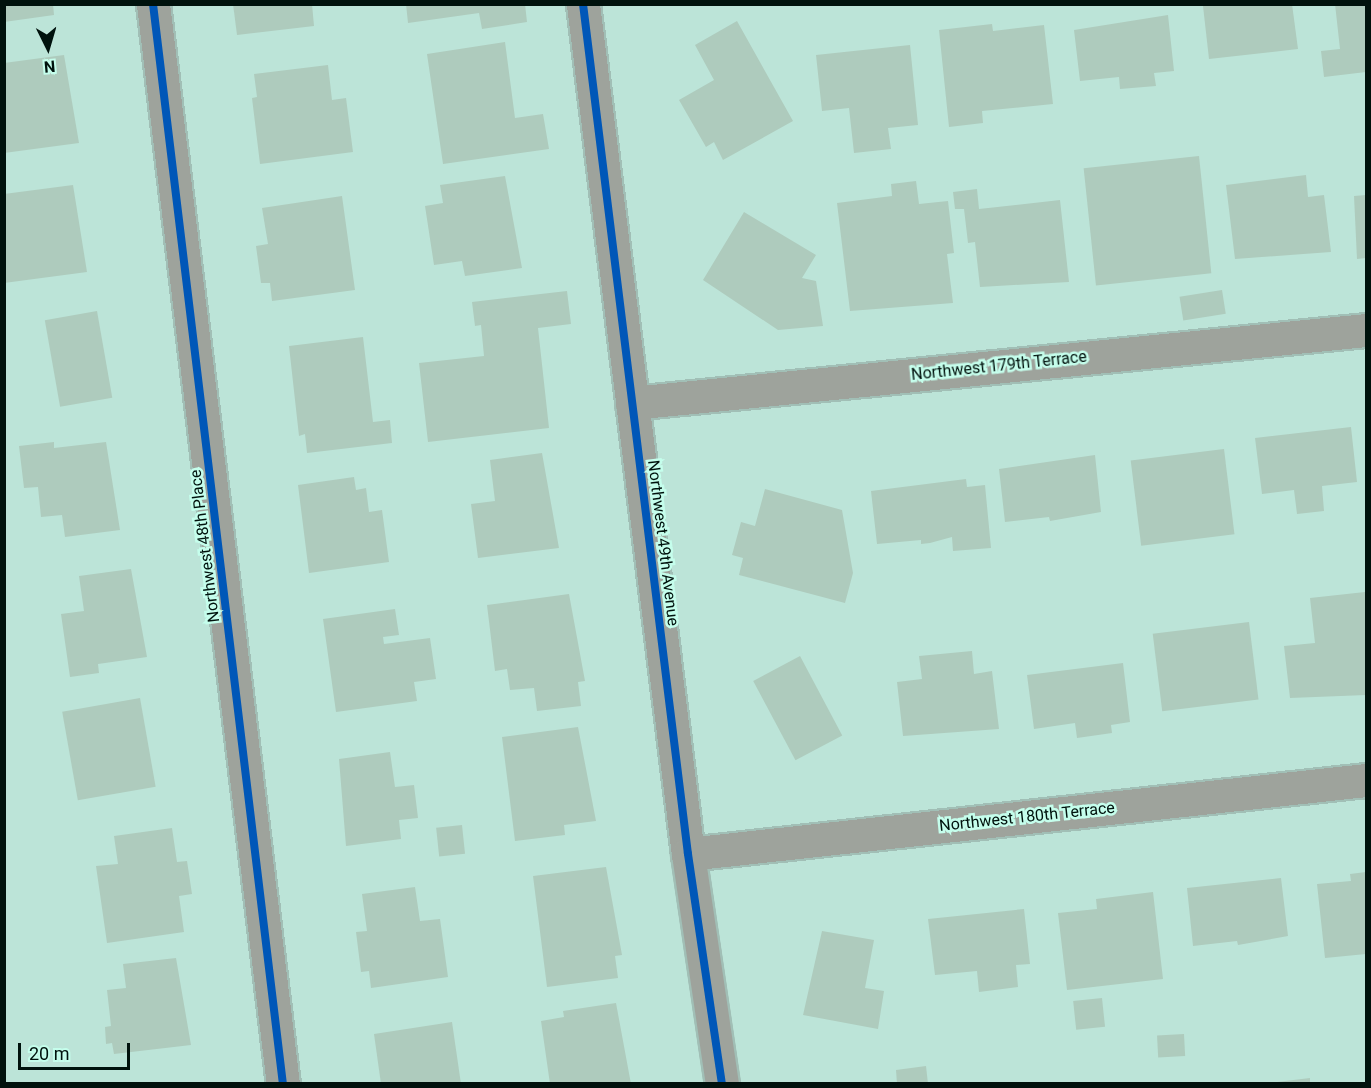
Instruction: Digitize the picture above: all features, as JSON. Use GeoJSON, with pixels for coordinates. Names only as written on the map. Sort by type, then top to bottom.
{"type":"FeatureCollection","features":[{"type":"Feature","properties":{"kind":"street","name":"Northwest 48th Place"},"geometry":{"type":"LineString","coordinates":[[153,4],[284,1083]]}},
{"type":"Feature","properties":{"kind":"street","name":"Northwest 49th Avenue"},"geometry":{"type":"LineString","coordinates":[[584,4],[688,854],[722,1083]]}},
{"type":"Feature","properties":{"kind":"street","name":"Northwest 179th Terrace"},"geometry":{"type":"LineString","coordinates":[[632,403],[1366,330]]}},
{"type":"Feature","properties":{"kind":"street","name":"Northwest 180th Terrace"},"geometry":{"type":"LineString","coordinates":[[688,854],[1366,780]]}},
{"type":"Feature","properties":{"kind":"building"},"geometry":{"type":"Polygon","coordinates":[[[4,4],[53,4],[54,15],[4,22],[4,4]]]}},
{"type":"Feature","properties":{"kind":"building"},"geometry":{"type":"Polygon","coordinates":[[[233,4],[312,4],[314,26],[237,35],[233,4]]]}},
{"type":"Feature","properties":{"kind":"building"},"geometry":{"type":"Polygon","coordinates":[[[406,4],[525,4],[527,22],[482,29],[479,13],[408,23],[406,4]]]}},
{"type":"Feature","properties":{"kind":"building"},"geometry":{"type":"Polygon","coordinates":[[[1292,4],[1298,49],[1209,59],[1203,6],[1292,4]]]}},
{"type":"Feature","properties":{"kind":"building"},"geometry":{"type":"Polygon","coordinates":[[[1335,4],[1366,4],[1366,72],[1324,77],[1321,51],[1340,49],[1335,4]]]}},
{"type":"Feature","properties":{"kind":"building"},"geometry":{"type":"Polygon","coordinates":[[[1168,15],[1174,71],[1154,73],[1156,86],[1120,89],[1119,77],[1080,81],[1074,30],[1168,15]]]}},
{"type":"Feature","properties":{"kind":"building"},"geometry":{"type":"Polygon","coordinates":[[[737,21],[793,121],[723,160],[714,142],[706,147],[679,100],[714,80],[695,45],[737,21]]]}},
{"type":"Feature","properties":{"kind":"building"},"geometry":{"type":"Polygon","coordinates":[[[992,24],[993,31],[1044,25],[1053,104],[982,111],[983,123],[949,127],[939,30],[992,24]]]}},
{"type":"Feature","properties":{"kind":"building"},"geometry":{"type":"Polygon","coordinates":[[[505,42],[515,118],[543,114],[549,149],[443,164],[427,54],[505,42]]]}},
{"type":"Feature","properties":{"kind":"building"},"geometry":{"type":"Polygon","coordinates":[[[910,45],[918,125],[888,128],[891,149],[854,153],[849,108],[822,111],[816,55],[910,45]]]}},
{"type":"Feature","properties":{"kind":"building"},"geometry":{"type":"Polygon","coordinates":[[[64,55],[79,143],[4,153],[4,63],[64,55]]]}},
{"type":"Feature","properties":{"kind":"building"},"geometry":{"type":"Polygon","coordinates":[[[328,65],[332,100],[346,98],[353,152],[260,164],[252,98],[257,97],[254,74],[328,65]]]}},
{"type":"Feature","properties":{"kind":"building"},"geometry":{"type":"Polygon","coordinates":[[[1199,156],[1211,273],[1096,285],[1084,168],[1199,156]]]}},
{"type":"Feature","properties":{"kind":"building"},"geometry":{"type":"Polygon","coordinates":[[[1306,175],[1308,197],[1324,195],[1331,252],[1235,259],[1226,185],[1306,175]]]}},
{"type":"Feature","properties":{"kind":"building"},"geometry":{"type":"Polygon","coordinates":[[[505,176],[522,268],[465,276],[462,261],[434,265],[425,206],[443,203],[440,185],[505,176]]]}},
{"type":"Feature","properties":{"kind":"building"},"geometry":{"type":"Polygon","coordinates":[[[916,181],[919,204],[948,201],[954,253],[947,254],[953,303],[850,311],[837,203],[892,196],[891,184],[916,181]]]}},
{"type":"Feature","properties":{"kind":"building"},"geometry":{"type":"Polygon","coordinates":[[[73,185],[87,272],[4,283],[4,194],[73,185]]]}},
{"type":"Feature","properties":{"kind":"building"},"geometry":{"type":"Polygon","coordinates":[[[977,189],[979,209],[1060,200],[1069,282],[980,287],[975,242],[968,243],[964,209],[955,209],[953,192],[977,189]]]}},
{"type":"Feature","properties":{"kind":"building"},"geometry":{"type":"Polygon","coordinates":[[[1366,195],[1366,258],[1357,259],[1354,196],[1366,195]]]}},
{"type":"Feature","properties":{"kind":"building"},"geometry":{"type":"Polygon","coordinates":[[[342,196],[355,290],[272,301],[270,283],[261,283],[256,246],[268,244],[262,208],[342,196]]]}},
{"type":"Feature","properties":{"kind":"building"},"geometry":{"type":"Polygon","coordinates":[[[744,212],[816,255],[802,278],[816,281],[823,326],[778,330],[703,280],[744,212]]]}},
{"type":"Feature","properties":{"kind":"building"},"geometry":{"type":"Polygon","coordinates":[[[1222,290],[1226,314],[1183,320],[1180,297],[1222,290]]]}},
{"type":"Feature","properties":{"kind":"building"},"geometry":{"type":"Polygon","coordinates":[[[567,291],[571,324],[538,328],[549,428],[428,442],[419,363],[484,356],[481,325],[475,326],[472,302],[567,291]]]}},
{"type":"Feature","properties":{"kind":"building"},"geometry":{"type":"Polygon","coordinates":[[[97,311],[112,398],[60,407],[45,320],[97,311]]]}},
{"type":"Feature","properties":{"kind":"building"},"geometry":{"type":"Polygon","coordinates":[[[363,337],[373,422],[390,420],[392,443],[307,453],[305,434],[299,436],[289,346],[363,337]]]}},
{"type":"Feature","properties":{"kind":"building"},"geometry":{"type":"Polygon","coordinates":[[[1351,427],[1357,482],[1322,486],[1324,511],[1297,514],[1294,490],[1262,494],[1255,438],[1351,427]]]}},
{"type":"Feature","properties":{"kind":"building"},"geometry":{"type":"Polygon","coordinates":[[[54,442],[54,448],[106,442],[120,530],[65,537],[62,515],[41,517],[38,487],[24,488],[19,446],[54,442]]]}},
{"type":"Feature","properties":{"kind":"building"},"geometry":{"type":"Polygon","coordinates":[[[1224,449],[1234,534],[1141,546],[1131,460],[1224,449]]]}},
{"type":"Feature","properties":{"kind":"building"},"geometry":{"type":"Polygon","coordinates":[[[542,453],[559,548],[478,558],[471,504],[495,501],[490,460],[542,453]]]}},
{"type":"Feature","properties":{"kind":"building"},"geometry":{"type":"Polygon","coordinates":[[[1095,455],[1101,512],[1050,521],[1049,517],[1005,522],[999,469],[1095,455]]]}},
{"type":"Feature","properties":{"kind":"building"},"geometry":{"type":"Polygon","coordinates":[[[354,477],[356,490],[366,488],[369,512],[382,510],[389,562],[309,573],[298,485],[354,477]]]}},
{"type":"Feature","properties":{"kind":"building"},"geometry":{"type":"Polygon","coordinates":[[[966,479],[967,487],[985,485],[991,548],[953,551],[952,537],[921,544],[921,540],[877,544],[871,491],[966,479]]]}},
{"type":"Feature","properties":{"kind":"building"},"geometry":{"type":"Polygon","coordinates":[[[765,489],[842,510],[853,573],[845,603],[739,575],[743,558],[732,555],[741,522],[755,526],[765,489]]]}},
{"type":"Feature","properties":{"kind":"building"},"geometry":{"type":"Polygon","coordinates":[[[131,569],[147,657],[98,664],[99,673],[70,677],[61,614],[84,611],[79,576],[131,569]]]}},
{"type":"Feature","properties":{"kind":"building"},"geometry":{"type":"Polygon","coordinates":[[[1365,592],[1366,695],[1290,698],[1284,646],[1315,643],[1310,598],[1365,592]]]}},
{"type":"Feature","properties":{"kind":"building"},"geometry":{"type":"Polygon","coordinates":[[[569,594],[585,681],[578,682],[581,706],[537,711],[534,688],[510,690],[507,669],[495,671],[487,605],[569,594]]]}},
{"type":"Feature","properties":{"kind":"building"},"geometry":{"type":"Polygon","coordinates":[[[395,609],[399,635],[383,637],[384,644],[430,638],[436,679],[414,682],[417,701],[336,712],[323,619],[395,609]]]}},
{"type":"Feature","properties":{"kind":"building"},"geometry":{"type":"Polygon","coordinates":[[[1249,622],[1259,699],[1162,711],[1153,634],[1249,622]]]}},
{"type":"Feature","properties":{"kind":"building"},"geometry":{"type":"Polygon","coordinates":[[[972,651],[974,674],[992,671],[999,729],[903,736],[897,682],[922,679],[919,656],[972,651]]]}},
{"type":"Feature","properties":{"kind":"building"},"geometry":{"type":"Polygon","coordinates":[[[800,656],[842,735],[795,760],[753,681],[800,656]]]}},
{"type":"Feature","properties":{"kind":"building"},"geometry":{"type":"Polygon","coordinates":[[[1123,663],[1130,722],[1111,725],[1112,733],[1077,738],[1075,723],[1034,729],[1027,675],[1123,663]]]}},
{"type":"Feature","properties":{"kind":"building"},"geometry":{"type":"Polygon","coordinates":[[[140,698],[156,787],[78,800],[62,712],[140,698]]]}},
{"type":"Feature","properties":{"kind":"building"},"geometry":{"type":"Polygon","coordinates":[[[578,727],[596,821],[564,825],[565,835],[515,841],[502,737],[578,727]]]}},
{"type":"Feature","properties":{"kind":"building"},"geometry":{"type":"Polygon","coordinates":[[[390,752],[395,787],[414,785],[418,818],[399,820],[401,839],[346,846],[339,759],[390,752]]]}},
{"type":"Feature","properties":{"kind":"building"},"geometry":{"type":"Polygon","coordinates":[[[462,825],[465,854],[439,857],[436,828],[462,825]]]}},
{"type":"Feature","properties":{"kind":"building"},"geometry":{"type":"Polygon","coordinates":[[[172,828],[177,862],[187,861],[192,894],[179,896],[184,932],[107,943],[96,866],[118,864],[114,836],[172,828]]]}},
{"type":"Feature","properties":{"kind":"building"},"geometry":{"type":"Polygon","coordinates":[[[606,867],[622,955],[615,956],[618,978],[547,987],[533,876],[606,867]]]}},
{"type":"Feature","properties":{"kind":"building"},"geometry":{"type":"Polygon","coordinates":[[[1366,872],[1366,954],[1325,958],[1317,884],[1351,881],[1350,874],[1366,872]]]}},
{"type":"Feature","properties":{"kind":"building"},"geometry":{"type":"Polygon","coordinates":[[[1281,878],[1288,936],[1238,945],[1237,941],[1193,946],[1187,888],[1281,878]]]}},
{"type":"Feature","properties":{"kind":"building"},"geometry":{"type":"Polygon","coordinates":[[[415,887],[420,921],[440,919],[448,977],[371,988],[369,971],[361,972],[356,932],[367,931],[362,894],[415,887]]]}},
{"type":"Feature","properties":{"kind":"building"},"geometry":{"type":"Polygon","coordinates":[[[1153,892],[1163,979],[1067,990],[1058,913],[1097,909],[1096,899],[1153,892]]]}},
{"type":"Feature","properties":{"kind":"building"},"geometry":{"type":"Polygon","coordinates":[[[1024,909],[1030,964],[1016,965],[1018,987],[979,992],[977,971],[935,975],[928,919],[1024,909]]]}},
{"type":"Feature","properties":{"kind":"building"},"geometry":{"type":"Polygon","coordinates":[[[822,931],[874,940],[865,988],[884,991],[878,1029],[803,1015],[822,931]]]}},
{"type":"Feature","properties":{"kind":"building"},"geometry":{"type":"Polygon","coordinates":[[[176,958],[191,1045],[114,1054],[112,1043],[106,1044],[105,1027],[111,1026],[107,990],[126,988],[123,964],[176,958]]]}},
{"type":"Feature","properties":{"kind":"building"},"geometry":{"type":"Polygon","coordinates":[[[1102,998],[1105,1027],[1076,1030],[1073,1001],[1102,998]]]}},
{"type":"Feature","properties":{"kind":"building"},"geometry":{"type":"Polygon","coordinates":[[[616,1003],[631,1084],[550,1084],[541,1021],[564,1017],[563,1011],[616,1003]]]}},
{"type":"Feature","properties":{"kind":"building"},"geometry":{"type":"Polygon","coordinates":[[[452,1022],[461,1084],[381,1084],[374,1034],[452,1022]]]}},
{"type":"Feature","properties":{"kind":"building"},"geometry":{"type":"Polygon","coordinates":[[[1184,1034],[1185,1056],[1158,1057],[1157,1035],[1184,1034]]]}},
{"type":"Feature","properties":{"kind":"building"},"geometry":{"type":"Polygon","coordinates":[[[926,1066],[928,1084],[897,1084],[896,1070],[926,1066]]]}},
{"type":"Feature","properties":{"kind":"building"},"geometry":{"type":"Polygon","coordinates":[[[1310,1078],[1310,1084],[1278,1084],[1277,1082],[1310,1078]]]}},
{"type":"Feature","properties":{"kind":"cycle path"},"geometry":{"type":"LineString","coordinates":[[153,4],[283,1084]]}},
{"type":"Feature","properties":{"kind":"cycle path"},"geometry":{"type":"LineString","coordinates":[[583,4],[688,854],[722,1084]]}}]}
